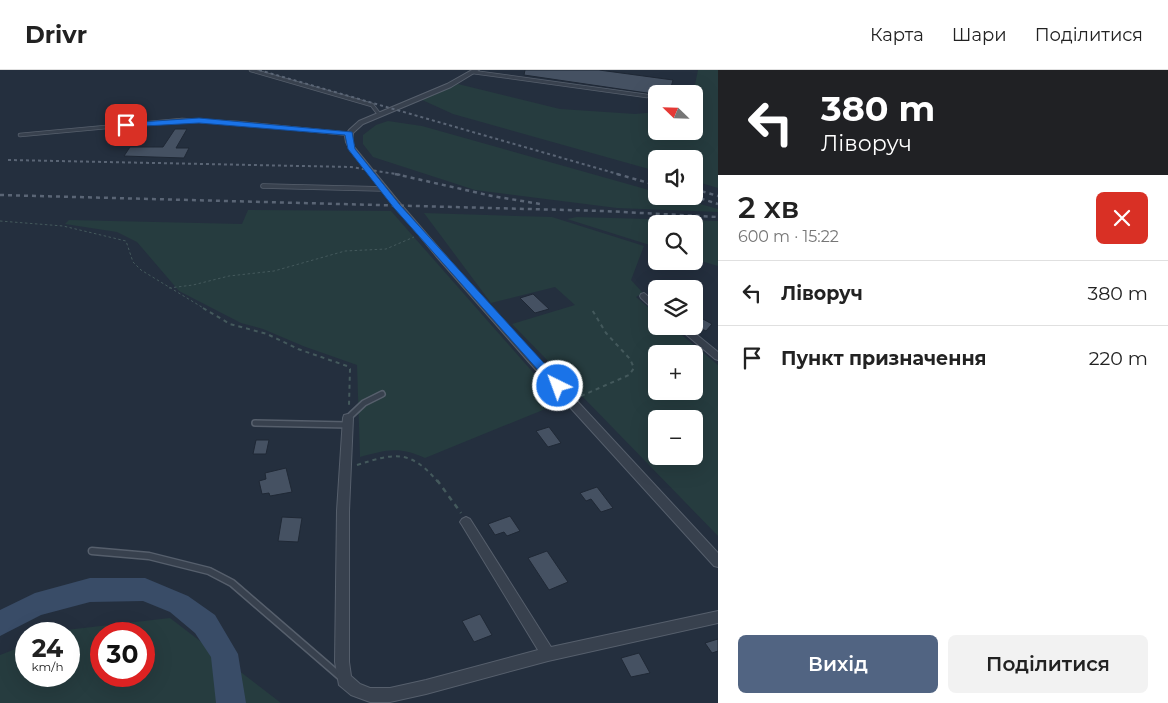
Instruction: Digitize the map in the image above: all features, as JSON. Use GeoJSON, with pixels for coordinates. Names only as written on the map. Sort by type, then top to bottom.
{"type":"FeatureCollection","features":[{"type":"Feature","properties":{"kind":"street"},"geometry":{"type":"LineString","coordinates":[[474,71],[379,114],[357,126],[349,134],[348,139],[352,149],[423,235],[718,562]]}},
{"type":"Feature","properties":{"kind":"street"},"geometry":{"type":"LineString","coordinates":[[644,296],[648,300]]}},
{"type":"Feature","properties":{"kind":"street"},"geometry":{"type":"LineString","coordinates":[[691,335],[718,357]]}},
{"type":"Feature","properties":{"kind":"street"},"geometry":{"type":"LineString","coordinates":[[348,421],[343,520],[342,662],[344,680],[356,690],[370,695],[390,695],[548,654],[718,617]]}},
{"type":"Feature","properties":{"kind":"street"},"geometry":{"type":"LineString","coordinates":[[466,522],[548,654]]}},
{"type":"Feature","properties":{"kind":"lane"},"geometry":{"type":"LineString","coordinates":[[251,70],[367,103],[374,106],[379,114]]}},
{"type":"Feature","properties":{"kind":"lane"},"geometry":{"type":"LineString","coordinates":[[474,71],[647,96]]}},
{"type":"Feature","properties":{"kind":"lane"},"geometry":{"type":"LineString","coordinates":[[20,135],[182,120],[349,134]]}},
{"type":"Feature","properties":{"kind":"lane"},"geometry":{"type":"LineString","coordinates":[[263,186],[384,190]]}},
{"type":"Feature","properties":{"kind":"lane"},"geometry":{"type":"LineString","coordinates":[[255,423],[348,421],[364,403],[382,394]]}},
{"type":"Feature","properties":{"kind":"lane"},"geometry":{"type":"LineString","coordinates":[[92,551],[150,556],[191,565],[217,575],[232,583],[344,680]]}},
{"type":"Feature","properties":{"kind":"path"},"geometry":{"type":"LineString","coordinates":[[0,221],[52,224],[101,233],[126,241],[133,262],[141,270],[230,324],[267,334],[298,349],[347,366],[350,370],[348,421]]}},
{"type":"Feature","properties":{"kind":"path"},"geometry":{"type":"LineString","coordinates":[[169,288],[193,285],[229,276],[274,271],[345,252],[386,249],[423,235]]}},
{"type":"Feature","properties":{"kind":"path"},"geometry":{"type":"LineString","coordinates":[[571,400],[629,375],[634,368],[630,359],[606,332],[591,308]]}},
{"type":"Feature","properties":{"kind":"path"},"geometry":{"type":"LineString","coordinates":[[346,468],[393,455],[407,458],[418,463],[441,483],[466,522]]}},
{"type":"Feature","properties":{"kind":"green space"},"geometry":{"type":"Polygon","coordinates":[[[698,70],[718,70],[718,188],[703,184],[703,150],[648,150],[648,169],[453,114],[420,99],[458,84],[560,109],[635,114],[648,113],[648,140],[703,140],[703,85],[695,85],[698,70]]]}},
{"type":"Feature","properties":{"kind":"green space"},"geometry":{"type":"Polygon","coordinates":[[[388,121],[422,126],[648,190],[648,205],[703,205],[718,209],[718,212],[617,208],[475,190],[373,157],[363,144],[363,135],[376,125],[388,121]]]}},
{"type":"Feature","properties":{"kind":"green space"},"geometry":{"type":"Polygon","coordinates":[[[248,210],[391,211],[560,403],[425,458],[416,454],[392,450],[360,457],[357,365],[303,346],[263,329],[241,323],[179,291],[137,242],[117,232],[65,224],[69,220],[242,224],[248,210]]]}},
{"type":"Feature","properties":{"kind":"green space"},"geometry":{"type":"Polygon","coordinates":[[[424,213],[552,217],[644,246],[631,280],[643,293],[636,297],[648,307],[648,335],[682,335],[694,345],[648,345],[648,400],[703,400],[703,353],[718,365],[718,536],[649,465],[703,465],[703,410],[648,410],[648,464],[512,324],[575,305],[555,287],[491,303],[424,213]]]}},
{"type":"Feature","properties":{"kind":"green space"},"geometry":{"type":"Polygon","coordinates":[[[577,217],[648,219],[648,244],[567,219],[577,217]]]}},
{"type":"Feature","properties":{"kind":"green space"},"geometry":{"type":"Polygon","coordinates":[[[703,221],[718,221],[718,266],[703,262],[703,221]]]}},
{"type":"Feature","properties":{"kind":"green space"},"geometry":{"type":"Polygon","coordinates":[[[170,618],[281,703],[0,703],[0,655],[15,649],[15,687],[80,687],[80,628],[90,627],[90,687],[155,687],[155,622],[135,622],[170,618]]]}},
{"type":"Feature","properties":{"kind":"building"},"geometry":{"type":"Polygon","coordinates":[[[525,70],[599,70],[673,80],[672,85],[648,85],[648,93],[524,75],[525,70]]]}},
{"type":"Feature","properties":{"kind":"building"},"geometry":{"type":"Polygon","coordinates":[[[175,129],[187,129],[176,148],[189,148],[184,158],[124,156],[130,147],[163,147],[175,129]]]}},
{"type":"Feature","properties":{"kind":"building"},"geometry":{"type":"Polygon","coordinates":[[[533,294],[549,309],[535,313],[520,298],[533,294]]]}},
{"type":"Feature","properties":{"kind":"building"},"geometry":{"type":"Polygon","coordinates":[[[703,319],[712,324],[706,331],[703,330],[703,319]]]}},
{"type":"Feature","properties":{"kind":"building"},"geometry":{"type":"Polygon","coordinates":[[[549,427],[561,443],[548,447],[536,431],[549,427]]]}},
{"type":"Feature","properties":{"kind":"building"},"geometry":{"type":"Polygon","coordinates":[[[256,440],[269,440],[266,454],[253,454],[256,440]]]}},
{"type":"Feature","properties":{"kind":"building"},"geometry":{"type":"Polygon","coordinates":[[[286,468],[292,492],[270,496],[269,493],[262,494],[259,481],[266,479],[265,473],[286,468]]]}},
{"type":"Feature","properties":{"kind":"building"},"geometry":{"type":"Polygon","coordinates":[[[597,487],[613,508],[601,512],[591,499],[586,501],[580,493],[597,487]]]}},
{"type":"Feature","properties":{"kind":"building"},"geometry":{"type":"Polygon","coordinates":[[[510,516],[520,531],[507,536],[504,532],[495,535],[488,524],[510,516]]]}},
{"type":"Feature","properties":{"kind":"building"},"geometry":{"type":"Polygon","coordinates":[[[282,517],[302,518],[298,542],[278,541],[282,517]]]}},
{"type":"Feature","properties":{"kind":"building"},"geometry":{"type":"Polygon","coordinates":[[[547,551],[568,582],[549,590],[528,558],[547,551]]]}},
{"type":"Feature","properties":{"kind":"building"},"geometry":{"type":"Polygon","coordinates":[[[480,614],[492,635],[474,642],[462,621],[480,614]]]}},
{"type":"Feature","properties":{"kind":"building"},"geometry":{"type":"Polygon","coordinates":[[[718,639],[718,651],[712,653],[705,643],[718,639]]]}},
{"type":"Feature","properties":{"kind":"building"},"geometry":{"type":"Polygon","coordinates":[[[639,653],[650,673],[631,677],[621,658],[639,653]]]}},
{"type":"Feature","properties":{"kind":"waterway"},"geometry":{"type":"LineString","coordinates":[[0,624],[35,605],[90,590],[145,589],[179,604],[205,624],[224,654],[231,703]]}},
{"type":"Feature","properties":{"kind":"railway"},"geometry":{"type":"LineString","coordinates":[[259,70],[621,175]]}},
{"type":"Feature","properties":{"kind":"railway"},"geometry":{"type":"LineString","coordinates":[[8,160],[351,167],[402,175]]}},
{"type":"Feature","properties":{"kind":"railway"},"geometry":{"type":"LineString","coordinates":[[395,174],[492,196],[540,204]]}},
{"type":"Feature","properties":{"kind":"railway"},"geometry":{"type":"LineString","coordinates":[[617,174],[648,183]]}},
{"type":"Feature","properties":{"kind":"railway"},"geometry":{"type":"LineString","coordinates":[[703,192],[718,196]]}},
{"type":"Feature","properties":{"kind":"railway"},"geometry":{"type":"LineString","coordinates":[[0,195],[604,211],[718,217]]}},
{"type":"Feature","properties":{"kind":"railway"},"geometry":{"type":"LineString","coordinates":[[703,199],[718,204]]}},
{"type":"Feature","properties":{"kind":"route"},"geometry":{"type":"LineString","coordinates":[[126,125],[199,120],[284,126],[349,134],[348,139],[352,149],[397,206],[558,386]]}}]}
